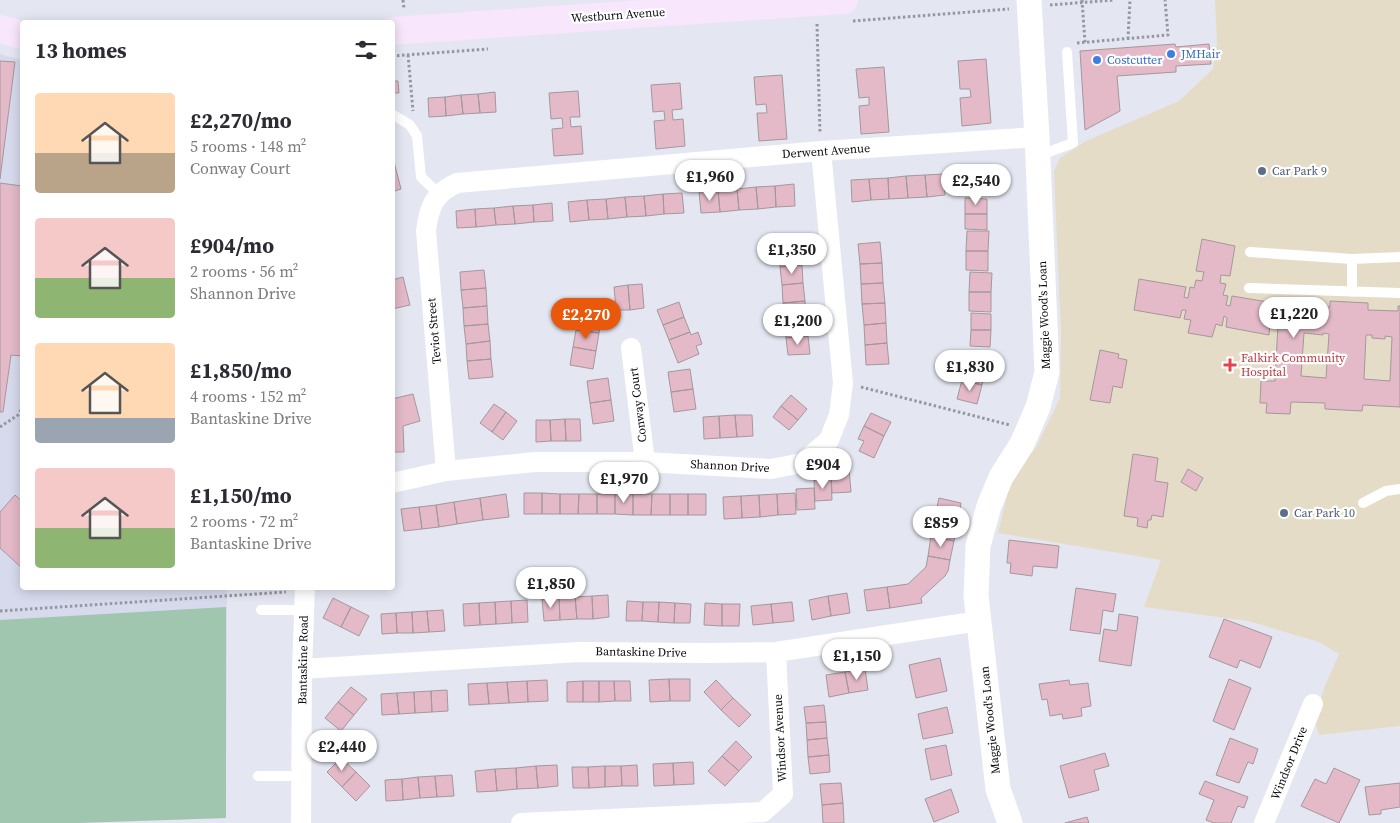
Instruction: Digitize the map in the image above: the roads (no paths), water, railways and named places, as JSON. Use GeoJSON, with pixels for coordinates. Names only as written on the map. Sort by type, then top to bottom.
{"type":"FeatureCollection","features":[{"type":"Feature","properties":{"kind":"main road","name":"Westburn Avenue"},"geometry":{"type":"LineString","coordinates":[[399,30],[844,0]]}},
{"type":"Feature","properties":{"kind":"main road"},"geometry":{"type":"LineString","coordinates":[[0,29],[20,34]]}},
{"type":"Feature","properties":{"kind":"street","name":"Maggie Wood's Loan"},"geometry":{"type":"LineString","coordinates":[[1010,823],[998,788],[978,621],[976,589],[978,546],[988,506],[1001,478],[1022,444],[1038,407],[1047,372],[1038,147],[1029,0]]}},
{"type":"Feature","properties":{"kind":"street","name":"Derwent Avenue"},"geometry":{"type":"LineString","coordinates":[[439,194],[457,183],[821,151],[1038,147]]}},
{"type":"Feature","properties":{"kind":"street","name":"Shannon Drive"},"geometry":{"type":"LineString","coordinates":[[395,482],[446,471],[535,462],[645,462],[771,469],[802,463],[829,440],[839,415],[843,383],[821,151]]}},
{"type":"Feature","properties":{"kind":"street","name":"Teviot Street"},"geometry":{"type":"LineString","coordinates":[[439,194],[432,204],[426,231],[446,471]]}},
{"type":"Feature","properties":{"kind":"street","name":"Conway Court"},"geometry":{"type":"LineString","coordinates":[[631,348],[645,462]]}},
{"type":"Feature","properties":{"kind":"street","name":"Bantaskine Road"},"geometry":{"type":"LineString","coordinates":[[301,823],[302,669],[305,590]]}},
{"type":"Feature","properties":{"kind":"street","name":"Bantaskine Drive"},"geometry":{"type":"LineString","coordinates":[[302,669],[579,652],[776,652],[978,621]]}},
{"type":"Feature","properties":{"kind":"street","name":"Windsor Avenue"},"geometry":{"type":"LineString","coordinates":[[521,823],[763,812],[783,794],[776,652]]}},
{"type":"Feature","properties":{"kind":"street","name":"Windsor Drive"},"geometry":{"type":"LineString","coordinates":[[1264,823],[1313,704]]}},
{"type":"Feature","properties":{"kind":"lane"},"geometry":{"type":"LineString","coordinates":[[1038,147],[1073,143],[1067,52]]}},
{"type":"Feature","properties":{"kind":"lane"},"geometry":{"type":"LineString","coordinates":[[395,116],[410,125],[417,136],[421,176],[439,194]]}},
{"type":"Feature","properties":{"kind":"lane"},"geometry":{"type":"LineString","coordinates":[[1250,252],[1352,259],[1400,257]]}},
{"type":"Feature","properties":{"kind":"lane"},"geometry":{"type":"LineString","coordinates":[[1352,259],[1352,292]]}},
{"type":"Feature","properties":{"kind":"lane"},"geometry":{"type":"LineString","coordinates":[[1249,288],[1400,293]]}},
{"type":"Feature","properties":{"kind":"lane"},"geometry":{"type":"LineString","coordinates":[[1363,502],[1386,491],[1400,489]]}},
{"type":"Feature","properties":{"kind":"lane"},"geometry":{"type":"LineString","coordinates":[[261,610],[304,610]]}},
{"type":"Feature","properties":{"kind":"lane"},"geometry":{"type":"LineString","coordinates":[[258,776],[301,776]]}},
{"type":"Feature","properties":{"kind":"place","name":"JMHair"},"geometry":{"type":"Point","coordinates":[1171,54]}},
{"type":"Feature","properties":{"kind":"place","name":"Costcutter"},"geometry":{"type":"Point","coordinates":[1097,60]}},
{"type":"Feature","properties":{"kind":"place","name":"Car Park 9"},"geometry":{"type":"Point","coordinates":[1262,171]}},
{"type":"Feature","properties":{"kind":"place","name":"Falkirk Community Hospital"},"geometry":{"type":"Point","coordinates":[1230,365]}},
{"type":"Feature","properties":{"kind":"place","name":"Car Park 10"},"geometry":{"type":"Point","coordinates":[1284,513]}}]}
